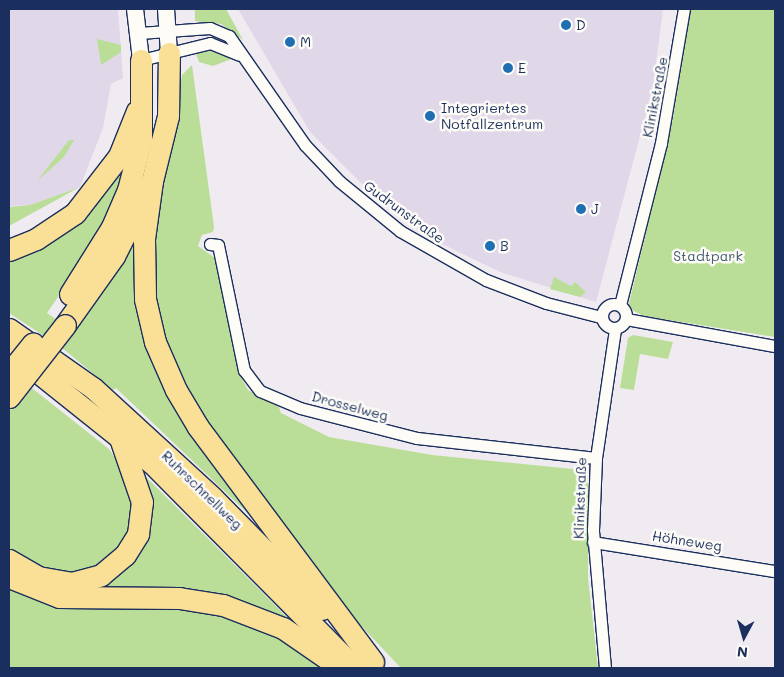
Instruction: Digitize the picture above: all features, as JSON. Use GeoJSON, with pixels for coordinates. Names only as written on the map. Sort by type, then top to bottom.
{"type":"FeatureCollection","features":[{"type":"Feature","properties":{"kind":"highway"},"geometry":{"type":"LineString","coordinates":[[169,53],[168,116],[152,181],[144,239],[145,299],[155,342],[176,390],[198,427],[369,666]]}},
{"type":"Feature","properties":{"kind":"highway"},"geometry":{"type":"LineString","coordinates":[[9,398],[59,321],[121,210],[141,140],[141,60]]}},
{"type":"Feature","properties":{"kind":"highway"},"geometry":{"type":"LineString","coordinates":[[9,250],[63,223],[95,190],[119,156],[142,99]]}},
{"type":"Feature","properties":{"kind":"highway"},"geometry":{"type":"LineString","coordinates":[[9,373],[59,321],[114,256],[152,181]]}},
{"type":"Feature","properties":{"kind":"highway","name":"Ruhrschnellweg"},"geometry":{"type":"LineString","coordinates":[[9,329],[93,388],[212,497],[369,666]]}},
{"type":"Feature","properties":{"kind":"highway","name":"Ruhrschnellweg"},"geometry":{"type":"LineString","coordinates":[[9,350],[109,425],[369,666]]}},
{"type":"Feature","properties":{"kind":"highway"},"geometry":{"type":"LineString","coordinates":[[9,560],[38,577],[72,583],[101,575],[130,550],[141,522],[140,490],[126,450],[109,425]]}},
{"type":"Feature","properties":{"kind":"highway"},"geometry":{"type":"LineString","coordinates":[[9,577],[59,596],[179,598],[223,605],[283,628],[341,668]]}},
{"type":"Feature","properties":{"kind":"main road"},"geometry":{"type":"LineString","coordinates":[[135,9],[141,60]]}},
{"type":"Feature","properties":{"kind":"main road"},"geometry":{"type":"LineString","coordinates":[[166,9],[169,53]]}},
{"type":"Feature","properties":{"kind":"street","name":"Klinikstraße"},"geometry":{"type":"LineString","coordinates":[[620,305],[661,143],[684,9]]}},
{"type":"Feature","properties":{"kind":"street","name":"Gudrunstraße"},"geometry":{"type":"LineString","coordinates":[[139,34],[168,30],[220,31],[243,58],[305,145],[338,181],[400,231],[486,280],[546,303],[601,317],[606,326],[615,329]]}},
{"type":"Feature","properties":{"kind":"street"},"geometry":{"type":"LineString","coordinates":[[141,60],[210,43],[243,58]]}},
{"type":"Feature","properties":{"kind":"street","name":"Drosselweg"},"geometry":{"type":"LineString","coordinates":[[210,244],[218,245],[244,370],[260,391],[300,408],[416,438],[596,458]]}},
{"type":"Feature","properties":{"kind":"street"},"geometry":{"type":"LineString","coordinates":[[601,317],[606,306],[620,305],[626,320]]}},
{"type":"Feature","properties":{"kind":"street"},"geometry":{"type":"LineString","coordinates":[[615,329],[626,320],[775,346]]}},
{"type":"Feature","properties":{"kind":"street","name":"Klinikstraße"},"geometry":{"type":"LineString","coordinates":[[605,668],[593,542],[596,458],[615,329]]}},
{"type":"Feature","properties":{"kind":"street","name":"Höhneweg"},"geometry":{"type":"LineString","coordinates":[[593,542],[775,571]]}},
{"type":"Feature","properties":{"kind":"shaded area"},"geometry":{"type":"Polygon","coordinates":[[[9,9],[118,9],[123,78],[111,84],[103,128],[80,187],[30,205],[9,206],[9,9]]]}},
{"type":"Feature","properties":{"kind":"shaded area"},"geometry":{"type":"Polygon","coordinates":[[[238,9],[663,9],[653,87],[596,302],[500,272],[436,241],[376,198],[310,132],[238,9]]]}},
{"type":"Feature","properties":{"kind":"green space"},"geometry":{"type":"Polygon","coordinates":[[[195,9],[226,9],[243,40],[221,24],[195,21],[195,9]]]}},
{"type":"Feature","properties":{"kind":"green space","name":"Stadtpark"},"geometry":{"type":"Polygon","coordinates":[[[691,9],[775,9],[775,337],[644,316],[628,308],[673,118],[691,9]]]}},
{"type":"Feature","properties":{"kind":"green space"},"geometry":{"type":"Polygon","coordinates":[[[97,39],[121,45],[121,52],[101,65],[97,39]]]}},
{"type":"Feature","properties":{"kind":"green space"},"geometry":{"type":"Polygon","coordinates":[[[216,49],[234,58],[213,66],[199,62],[196,54],[216,49]]]}},
{"type":"Feature","properties":{"kind":"green space"},"geometry":{"type":"Polygon","coordinates":[[[192,65],[214,227],[213,232],[202,235],[198,246],[215,258],[242,379],[248,390],[279,407],[281,413],[329,437],[432,455],[583,470],[584,461],[588,464],[588,578],[598,668],[401,668],[331,594],[197,412],[157,328],[149,241],[182,75],[192,65]]]}},
{"type":"Feature","properties":{"kind":"green space"},"geometry":{"type":"Polygon","coordinates":[[[69,140],[74,140],[64,157],[37,181],[69,140]]]}},
{"type":"Feature","properties":{"kind":"green space"},"geometry":{"type":"Polygon","coordinates":[[[132,157],[95,243],[47,313],[71,330],[136,227],[139,306],[261,526],[116,388],[113,390],[61,347],[9,313],[9,255],[132,157]]]}},
{"type":"Feature","properties":{"kind":"green space"},"geometry":{"type":"Polygon","coordinates":[[[80,187],[9,226],[9,207],[30,205],[80,187]]]}},
{"type":"Feature","properties":{"kind":"green space"},"geometry":{"type":"Polygon","coordinates":[[[554,277],[571,286],[575,282],[586,292],[580,297],[550,289],[554,277]]]}},
{"type":"Feature","properties":{"kind":"green space"},"geometry":{"type":"Polygon","coordinates":[[[633,335],[673,342],[668,359],[640,354],[634,390],[620,388],[628,338],[633,335]]]}},
{"type":"Feature","properties":{"kind":"green space"},"geometry":{"type":"Polygon","coordinates":[[[9,370],[109,449],[131,482],[133,528],[118,554],[82,575],[47,574],[9,552],[9,412],[16,402],[9,370]]]}},
{"type":"Feature","properties":{"kind":"green space"},"geometry":{"type":"Polygon","coordinates":[[[139,470],[305,635],[284,623],[92,592],[133,554],[139,470]]]}},
{"type":"Feature","properties":{"kind":"green space"},"geometry":{"type":"Polygon","coordinates":[[[9,585],[180,604],[267,627],[330,668],[9,668],[9,585]]]}},
{"type":"Feature","properties":{"kind":"place","name":"D"},"geometry":{"type":"Point","coordinates":[566,25]}},
{"type":"Feature","properties":{"kind":"place","name":"M"},"geometry":{"type":"Point","coordinates":[290,42]}},
{"type":"Feature","properties":{"kind":"place","name":"E"},"geometry":{"type":"Point","coordinates":[508,68]}},
{"type":"Feature","properties":{"kind":"place","name":"Integriertes Notfallzentrum"},"geometry":{"type":"Point","coordinates":[430,116]}},
{"type":"Feature","properties":{"kind":"place","name":"J"},"geometry":{"type":"Point","coordinates":[581,209]}},
{"type":"Feature","properties":{"kind":"place","name":"B"},"geometry":{"type":"Point","coordinates":[490,246]}}]}
